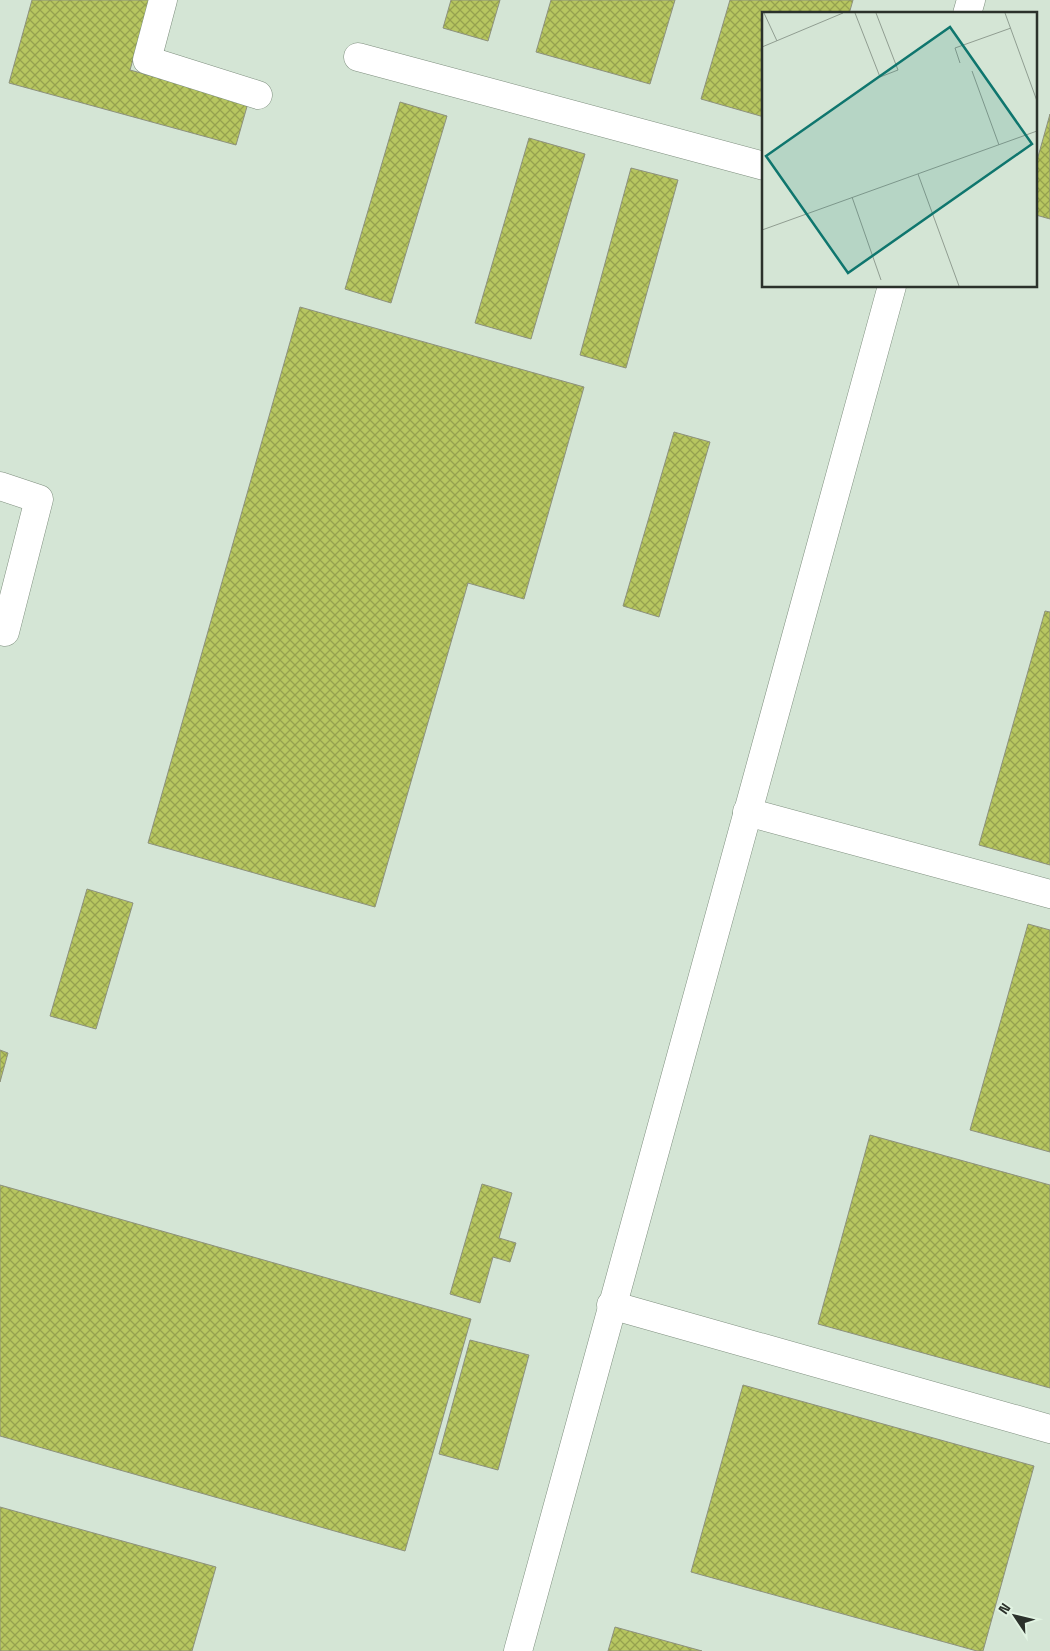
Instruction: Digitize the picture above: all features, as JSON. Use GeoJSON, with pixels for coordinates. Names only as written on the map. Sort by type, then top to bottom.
{"type":"FeatureCollection","features":[{"type":"Feature","properties":{"kind":"street"},"geometry":{"type":"LineString","coordinates":[[164,0],[147,60],[258,95]]}},
{"type":"Feature","properties":{"kind":"street"},"geometry":{"type":"LineString","coordinates":[[358,57],[762,165]]}},
{"type":"Feature","properties":{"kind":"street"},"geometry":{"type":"LineString","coordinates":[[518,1651],[611,1305],[891,288]]}},
{"type":"Feature","properties":{"kind":"street"},"geometry":{"type":"LineString","coordinates":[[0,486],[39,499],[5,632],[0,631]]}},
{"type":"Feature","properties":{"kind":"street"},"geometry":{"type":"LineString","coordinates":[[748,812],[1050,894]]}},
{"type":"Feature","properties":{"kind":"street"},"geometry":{"type":"LineString","coordinates":[[611,1305],[1050,1429]]}},
{"type":"Feature","properties":{"kind":"building"},"geometry":{"type":"Polygon","coordinates":[[[32,0],[150,0],[130,70],[248,103],[236,145],[9,83],[32,0]]]}},
{"type":"Feature","properties":{"kind":"building"},"geometry":{"type":"Polygon","coordinates":[[[451,0],[500,0],[488,41],[443,28],[451,0]]]}},
{"type":"Feature","properties":{"kind":"building"},"geometry":{"type":"Polygon","coordinates":[[[551,0],[675,0],[650,84],[536,52],[551,0]]]}},
{"type":"Feature","properties":{"kind":"building"},"geometry":{"type":"Polygon","coordinates":[[[730,0],[853,0],[850,12],[762,12],[762,116],[701,99],[730,0]]]}},
{"type":"Feature","properties":{"kind":"building"},"geometry":{"type":"Polygon","coordinates":[[[400,102],[447,116],[391,303],[345,289],[400,102]]]}},
{"type":"Feature","properties":{"kind":"building"},"geometry":{"type":"Polygon","coordinates":[[[1050,114],[1050,219],[1038,216],[1038,157],[1050,114]]]}},
{"type":"Feature","properties":{"kind":"building"},"geometry":{"type":"Polygon","coordinates":[[[529,138],[585,154],[531,339],[475,323],[529,138]]]}},
{"type":"Feature","properties":{"kind":"building"},"geometry":{"type":"Polygon","coordinates":[[[631,168],[678,180],[626,368],[580,355],[631,168]]]}},
{"type":"Feature","properties":{"kind":"building"},"geometry":{"type":"Polygon","coordinates":[[[300,307],[584,387],[524,599],[468,583],[375,907],[148,843],[300,307]]]}},
{"type":"Feature","properties":{"kind":"building"},"geometry":{"type":"Polygon","coordinates":[[[674,432],[710,442],[659,617],[623,606],[674,432]]]}},
{"type":"Feature","properties":{"kind":"building"},"geometry":{"type":"Polygon","coordinates":[[[1045,611],[1050,612],[1050,865],[979,845],[1045,611]]]}},
{"type":"Feature","properties":{"kind":"building"},"geometry":{"type":"Polygon","coordinates":[[[87,889],[133,903],[96,1029],[50,1016],[87,889]]]}},
{"type":"Feature","properties":{"kind":"building"},"geometry":{"type":"Polygon","coordinates":[[[1028,924],[1050,930],[1050,1152],[970,1130],[1028,924]]]}},
{"type":"Feature","properties":{"kind":"building"},"geometry":{"type":"Polygon","coordinates":[[[0,1050],[8,1053],[0,1082],[0,1050]]]}},
{"type":"Feature","properties":{"kind":"building"},"geometry":{"type":"Polygon","coordinates":[[[870,1135],[1050,1185],[1050,1388],[818,1324],[870,1135]]]}},
{"type":"Feature","properties":{"kind":"building"},"geometry":{"type":"Polygon","coordinates":[[[482,1184],[512,1193],[499,1238],[516,1243],[510,1262],[493,1257],[480,1303],[450,1294],[482,1184]]]}},
{"type":"Feature","properties":{"kind":"building"},"geometry":{"type":"Polygon","coordinates":[[[0,1185],[471,1319],[405,1551],[0,1436],[0,1185]]]}},
{"type":"Feature","properties":{"kind":"building"},"geometry":{"type":"Polygon","coordinates":[[[470,1340],[529,1355],[498,1470],[439,1454],[470,1340]]]}},
{"type":"Feature","properties":{"kind":"building"},"geometry":{"type":"Polygon","coordinates":[[[743,1385],[1034,1466],[983,1651],[977,1651],[691,1572],[743,1385]]]}},
{"type":"Feature","properties":{"kind":"building"},"geometry":{"type":"Polygon","coordinates":[[[0,1507],[216,1567],[192,1651],[0,1651],[0,1507]]]}},
{"type":"Feature","properties":{"kind":"building"},"geometry":{"type":"Polygon","coordinates":[[[615,1627],[702,1651],[608,1651],[615,1627]]]}}]}
